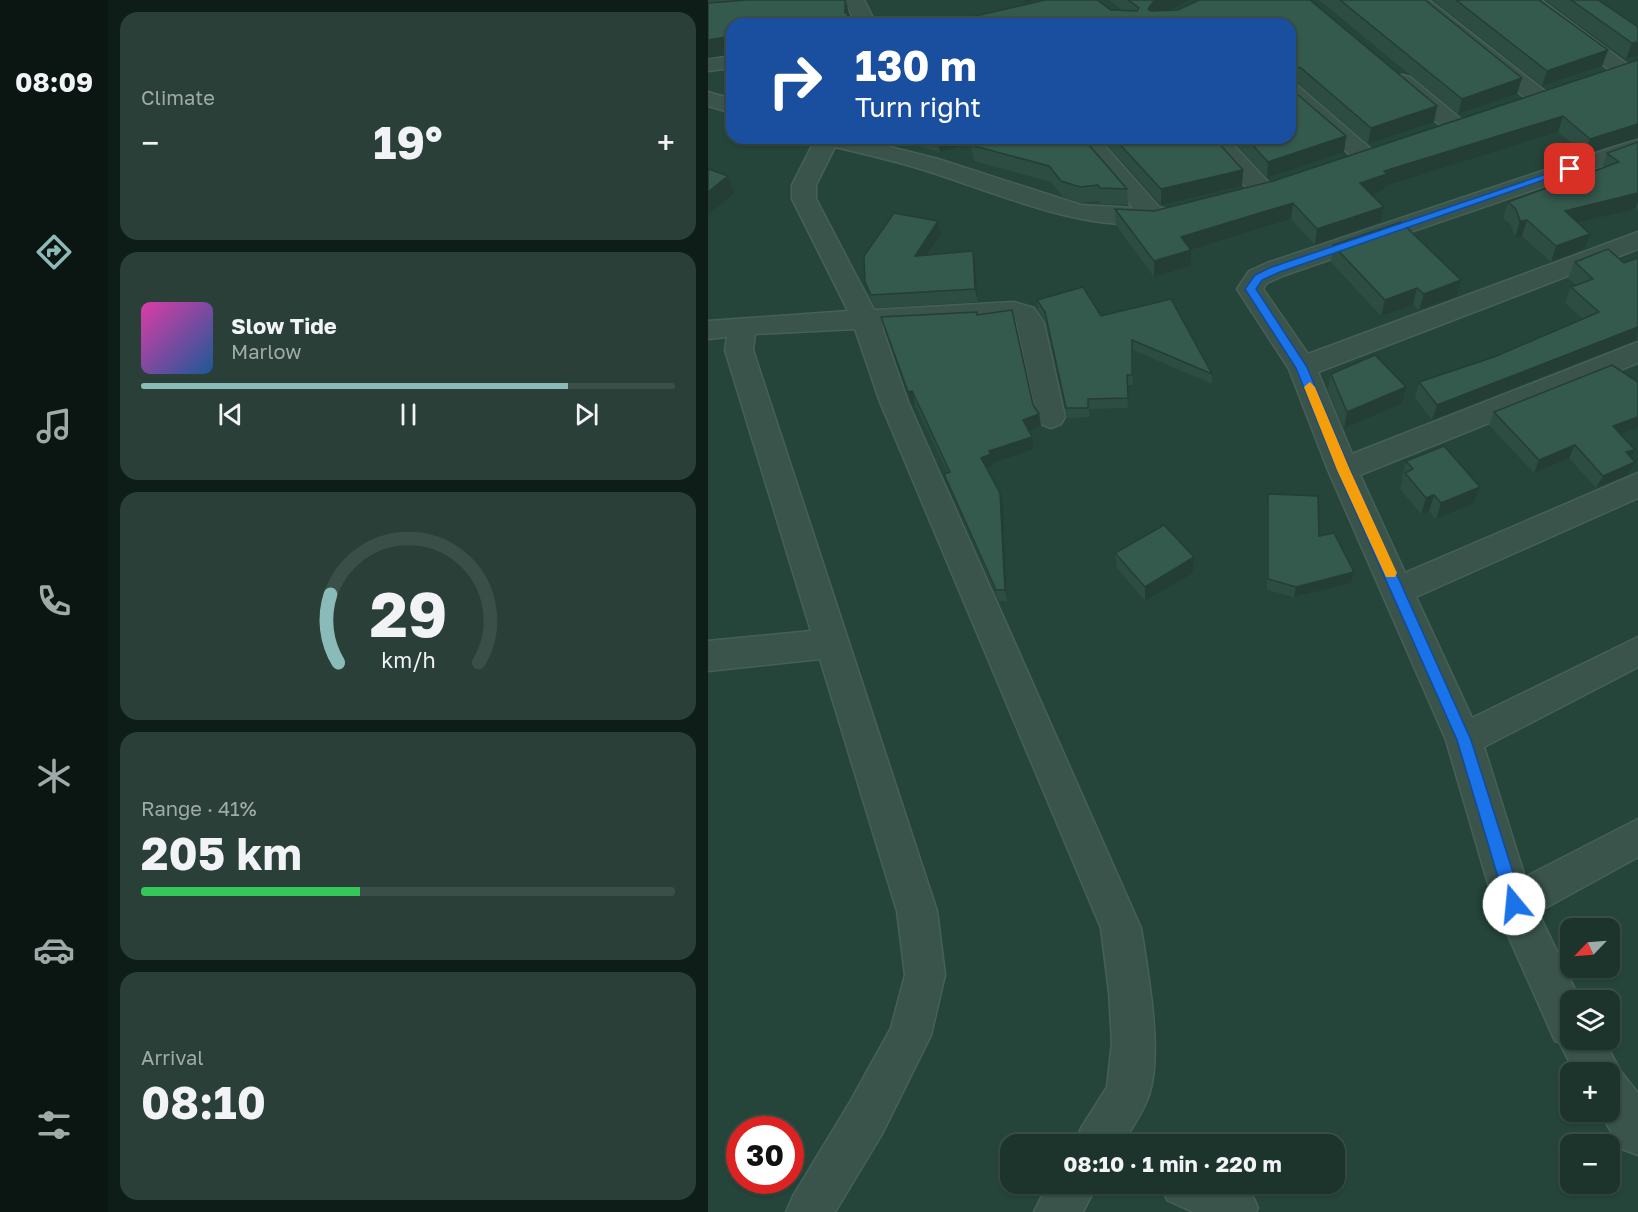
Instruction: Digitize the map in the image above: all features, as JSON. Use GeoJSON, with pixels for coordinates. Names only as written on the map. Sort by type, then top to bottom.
{"type":"FeatureCollection","features":[{"type":"Feature","properties":{"kind":"street"},"geometry":{"type":"LineString","coordinates":[[854,0],[863,18]]}},
{"type":"Feature","properties":{"kind":"street"},"geometry":{"type":"LineString","coordinates":[[1417,0],[1539,97]]}},
{"type":"Feature","properties":{"kind":"street"},"geometry":{"type":"LineString","coordinates":[[1528,0],[1622,70]]}},
{"type":"Feature","properties":{"kind":"street"},"geometry":{"type":"LineString","coordinates":[[708,65],[726,63]]}},
{"type":"Feature","properties":{"kind":"street"},"geometry":{"type":"LineString","coordinates":[[1383,66],[1465,122],[1431,133]]}},
{"type":"Feature","properties":{"kind":"street"},"geometry":{"type":"LineString","coordinates":[[1296,96],[1364,155]]}},
{"type":"Feature","properties":{"kind":"street"},"geometry":{"type":"LineString","coordinates":[[708,99],[726,104]]}},
{"type":"Feature","properties":{"kind":"street"},"geometry":{"type":"LineString","coordinates":[[825,144],[804,184],[804,199],[866,321],[894,402],[1121,928],[1130,993],[1133,1043],[1128,1093],[1103,1134]]}},
{"type":"Feature","properties":{"kind":"street"},"geometry":{"type":"LineString","coordinates":[[852,144],[930,164],[1079,212],[1154,217],[1186,209]]}},
{"type":"Feature","properties":{"kind":"street"},"geometry":{"type":"LineString","coordinates":[[1091,144],[1154,217]]}},
{"type":"Feature","properties":{"kind":"street"},"geometry":{"type":"LineString","coordinates":[[1218,144],[1251,193],[1285,182]]}},
{"type":"Feature","properties":{"kind":"street"},"geometry":{"type":"LineString","coordinates":[[1560,1004],[1514,904],[1464,740],[1399,590],[1343,470],[1302,367],[1250,289],[1258,277],[1638,146]]}},
{"type":"Feature","properties":{"kind":"street"},"geometry":{"type":"LineString","coordinates":[[1341,163],[1386,147]]}},
{"type":"Feature","properties":{"kind":"street"},"geometry":{"type":"LineString","coordinates":[[930,164],[964,154]]}},
{"type":"Feature","properties":{"kind":"street"},"geometry":{"type":"LineString","coordinates":[[1302,367],[1638,240]]}},
{"type":"Feature","properties":{"kind":"street"},"geometry":{"type":"LineString","coordinates":[[708,330],[742,326],[866,321],[1014,311],[1025,314],[1031,323],[1051,417]]}},
{"type":"Feature","properties":{"kind":"street"},"geometry":{"type":"LineString","coordinates":[[742,326],[739,350],[917,911],[925,975],[910,1035],[866,1118],[809,1212]]}},
{"type":"Feature","properties":{"kind":"street"},"geometry":{"type":"LineString","coordinates":[[1343,470],[1638,352]]}},
{"type":"Feature","properties":{"kind":"street"},"geometry":{"type":"LineString","coordinates":[[1399,590],[1638,485]]}},
{"type":"Feature","properties":{"kind":"street"},"geometry":{"type":"LineString","coordinates":[[708,656],[831,644]]}},
{"type":"Feature","properties":{"kind":"street"},"geometry":{"type":"LineString","coordinates":[[1464,740],[1638,651]]}},
{"type":"Feature","properties":{"kind":"street"},"geometry":{"type":"LineString","coordinates":[[1514,904],[1638,837]]}},
{"type":"Feature","properties":{"kind":"street"},"geometry":{"type":"LineString","coordinates":[[1620,1104],[1636,1127]]}},
{"type":"Feature","properties":{"kind":"street"},"geometry":{"type":"LineString","coordinates":[[1057,1212],[1068,1194]]}},
{"type":"Feature","properties":{"kind":"street"},"geometry":{"type":"LineString","coordinates":[[1205,1194],[1235,1208]]}},
{"type":"Feature","properties":{"kind":"building"},"geometry":{"type":"Polygon","coordinates":[[[747,0],[845,0],[845,13],[848,13],[847,18],[726,18],[726,37],[708,40],[708,3],[747,0]]]}},
{"type":"Feature","properties":{"kind":"building"},"geometry":{"type":"Polygon","coordinates":[[[1045,0],[1097,0],[1111,10],[1137,11],[1139,8],[1128,0],[1158,0],[1153,2],[1148,9],[1151,11],[1178,10],[1199,0],[1310,0],[1437,106],[1371,128],[1301,68],[1296,67],[1296,18],[967,18],[1045,0]]]}},
{"type":"Feature","properties":{"kind":"building"},"geometry":{"type":"Polygon","coordinates":[[[1340,0],[1425,0],[1522,78],[1462,99],[1340,0]]]}},
{"type":"Feature","properties":{"kind":"building"},"geometry":{"type":"Polygon","coordinates":[[[1456,0],[1539,0],[1608,50],[1547,71],[1456,0]]]}},
{"type":"Feature","properties":{"kind":"building"},"geometry":{"type":"Polygon","coordinates":[[[1571,0],[1598,0],[1638,27],[1638,42],[1632,43],[1571,0]]]}},
{"type":"Feature","properties":{"kind":"building"},"geometry":{"type":"Polygon","coordinates":[[[1638,60],[1638,124],[1590,139],[1563,116],[1384,171],[1387,174],[1360,183],[1384,207],[1317,229],[1293,203],[1181,237],[1191,250],[1154,261],[1115,209],[1154,211],[1273,181],[1638,60]]]}},
{"type":"Feature","properties":{"kind":"building"},"geometry":{"type":"Polygon","coordinates":[[[1296,93],[1346,136],[1268,162],[1252,144],[1296,144],[1296,93]]]}},
{"type":"Feature","properties":{"kind":"building"},"geometry":{"type":"Polygon","coordinates":[[[1638,142],[1638,193],[1565,211],[1590,234],[1556,246],[1527,220],[1520,221],[1516,209],[1508,202],[1619,162],[1607,153],[1638,142]]]}},
{"type":"Feature","properties":{"kind":"building"},"geometry":{"type":"Polygon","coordinates":[[[1088,144],[1127,189],[1100,188],[1098,185],[1080,187],[1061,181],[1049,166],[971,145],[1088,144]]]}},
{"type":"Feature","properties":{"kind":"building"},"geometry":{"type":"Polygon","coordinates":[[[1120,144],[1219,144],[1243,170],[1161,189],[1120,144]]]}},
{"type":"Feature","properties":{"kind":"building"},"geometry":{"type":"Polygon","coordinates":[[[708,169],[728,176],[708,192],[708,169]]]}},
{"type":"Feature","properties":{"kind":"building"},"geometry":{"type":"Polygon","coordinates":[[[894,213],[938,221],[915,256],[973,251],[975,289],[871,295],[865,282],[864,256],[894,213]]]}},
{"type":"Feature","properties":{"kind":"building"},"geometry":{"type":"Polygon","coordinates":[[[1401,222],[1461,280],[1424,294],[1417,288],[1385,300],[1333,245],[1401,222]]]}},
{"type":"Feature","properties":{"kind":"building"},"geometry":{"type":"Polygon","coordinates":[[[1608,249],[1624,263],[1638,258],[1638,327],[1437,405],[1419,382],[1494,357],[1599,312],[1571,287],[1593,279],[1575,262],[1608,249]]]}},
{"type":"Feature","properties":{"kind":"building"},"geometry":{"type":"Polygon","coordinates":[[[1083,287],[1101,316],[1171,299],[1212,374],[1132,340],[1132,375],[1127,375],[1128,398],[1088,399],[1088,408],[1066,408],[1045,312],[1037,300],[1083,287]]]}},
{"type":"Feature","properties":{"kind":"building"},"geometry":{"type":"Polygon","coordinates":[[[1012,310],[1033,405],[1039,414],[1023,420],[1032,437],[989,451],[991,454],[981,458],[1000,493],[1005,590],[996,590],[944,474],[950,472],[912,391],[908,392],[881,317],[977,312],[977,315],[1012,310]]]}},
{"type":"Feature","properties":{"kind":"building"},"geometry":{"type":"Polygon","coordinates":[[[1375,355],[1406,387],[1347,412],[1331,374],[1375,355]]]}},
{"type":"Feature","properties":{"kind":"building"},"geometry":{"type":"Polygon","coordinates":[[[1612,365],[1638,382],[1638,417],[1613,426],[1635,450],[1626,452],[1635,462],[1603,476],[1575,445],[1539,460],[1494,412],[1612,365]]]}},
{"type":"Feature","properties":{"kind":"building"},"geometry":{"type":"Polygon","coordinates":[[[1444,446],[1480,487],[1441,503],[1434,495],[1426,498],[1405,473],[1413,469],[1406,461],[1444,446]]]}},
{"type":"Feature","properties":{"kind":"building"},"geometry":{"type":"Polygon","coordinates":[[[1268,494],[1318,496],[1319,536],[1334,533],[1354,572],[1296,587],[1268,579],[1268,494]]]}},
{"type":"Feature","properties":{"kind":"building"},"geometry":{"type":"Polygon","coordinates":[[[1164,525],[1194,557],[1145,587],[1115,553],[1164,525]]]}},
{"type":"Feature","properties":{"kind":"slow traffic"},"geometry":{"type":"LineString","coordinates":[[1310,387],[1343,470],[1391,573]]}},
{"type":"Feature","properties":{"kind":"route"},"geometry":{"type":"LineString","coordinates":[[1514,904],[1464,740],[1399,590],[1343,470],[1302,367],[1250,289],[1258,277],[1276,269],[1570,169]]}}]}
